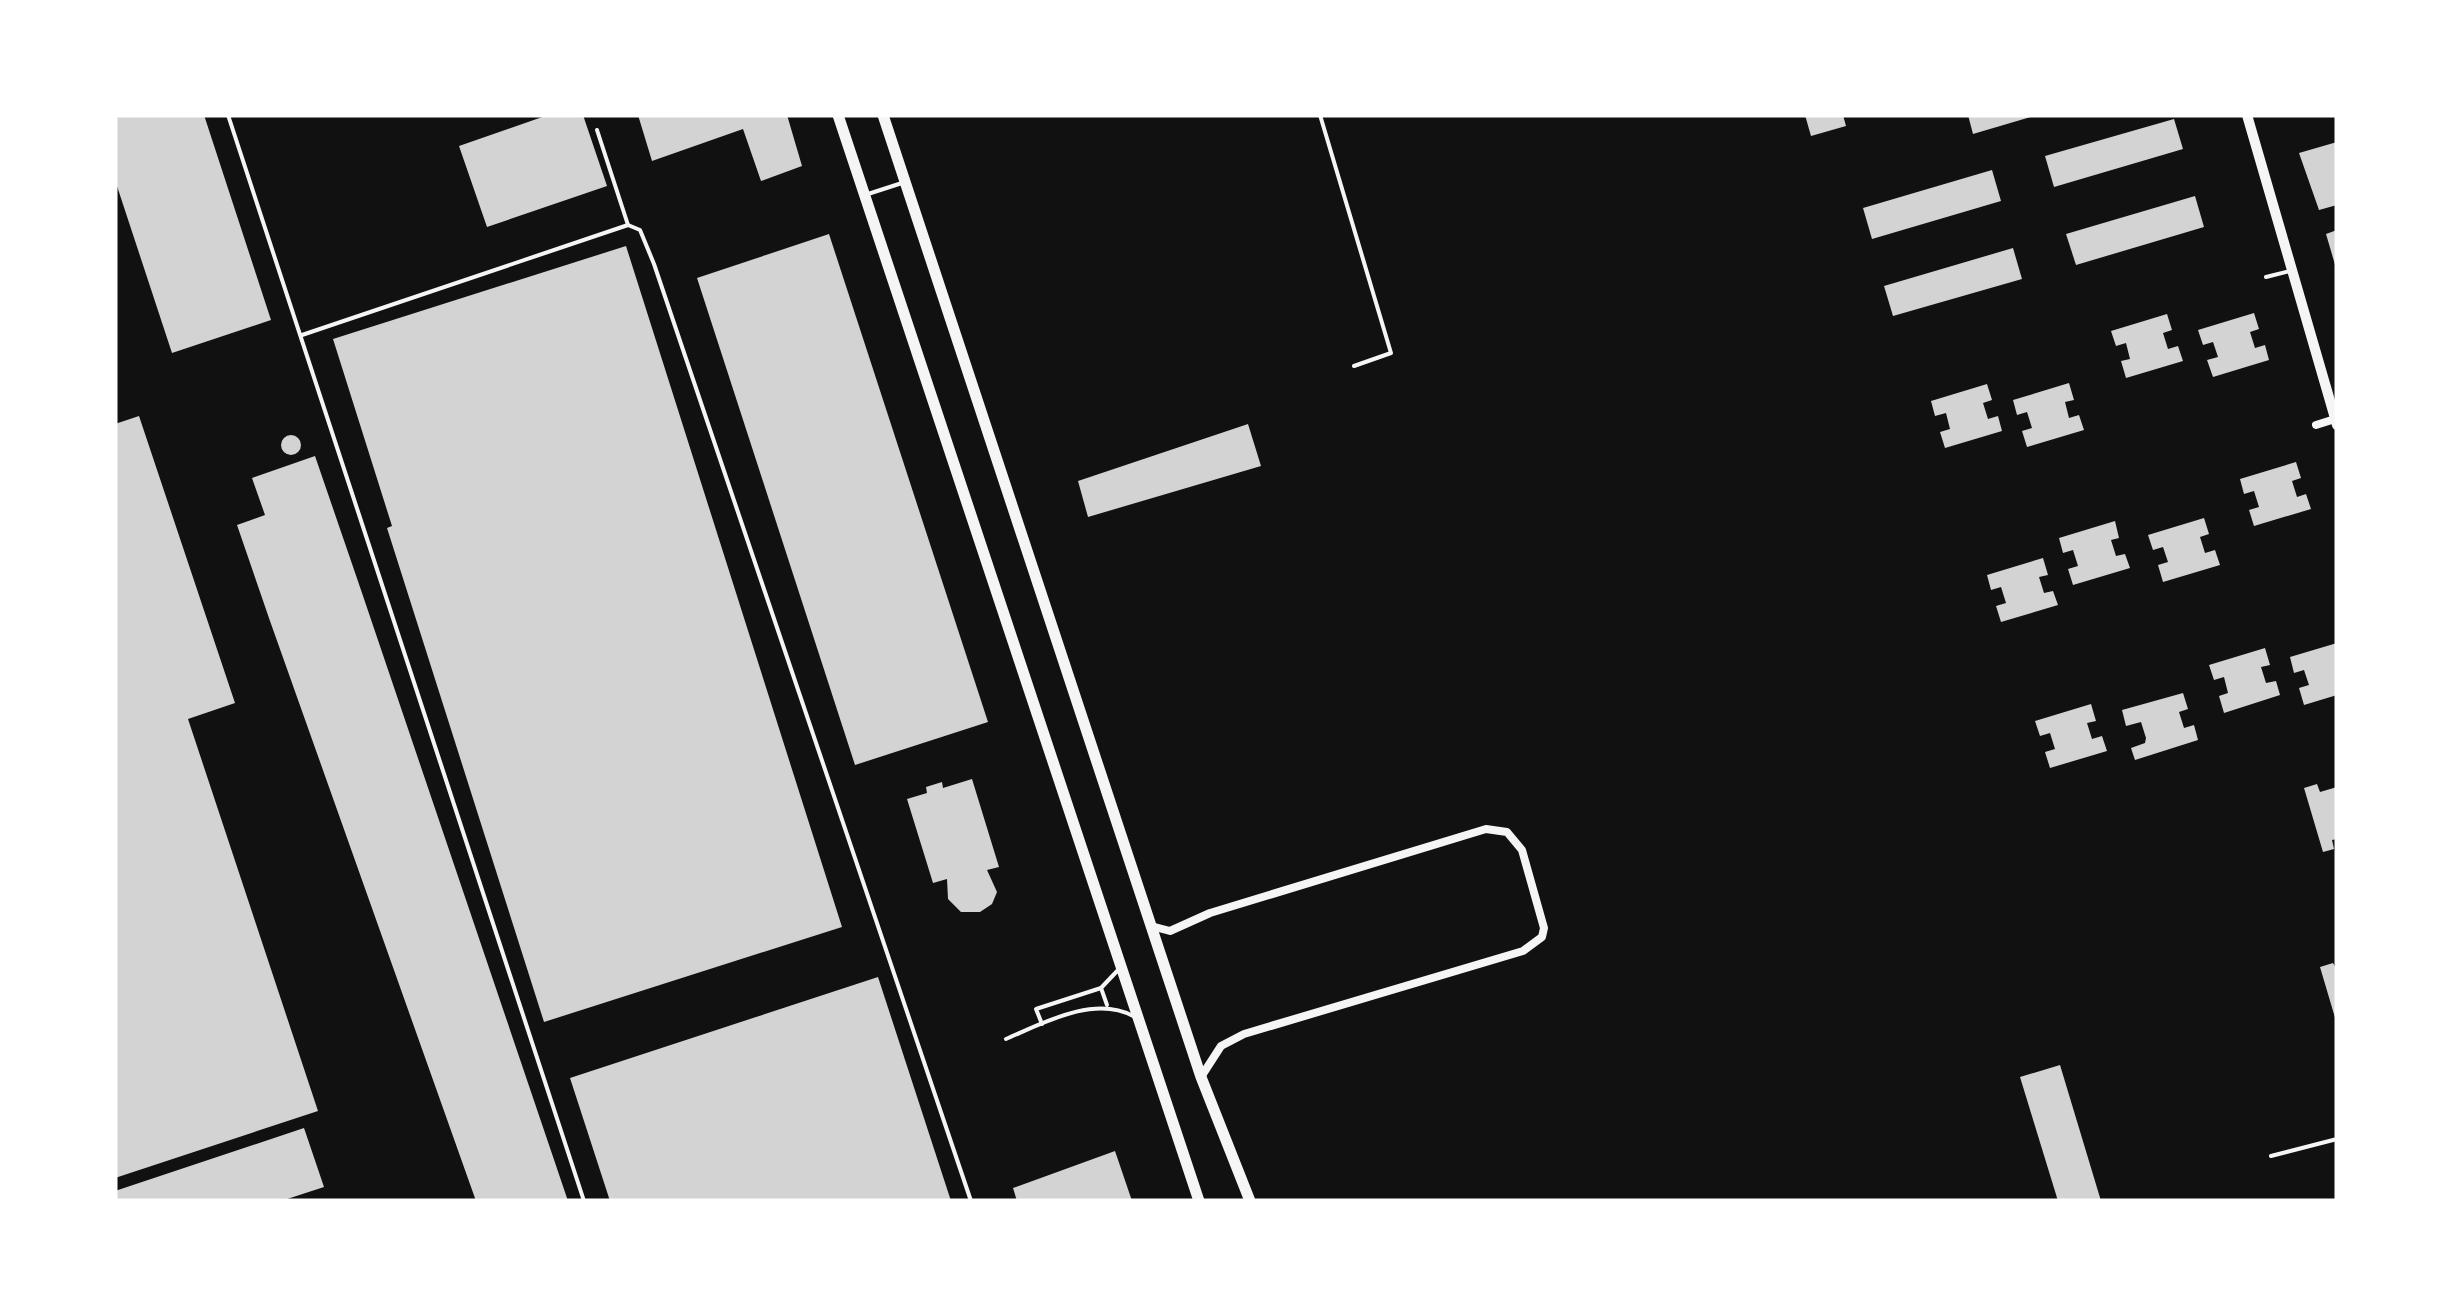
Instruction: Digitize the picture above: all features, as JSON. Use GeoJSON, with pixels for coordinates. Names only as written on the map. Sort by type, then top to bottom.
{"type":"FeatureCollection","features":[{"type":"Feature","properties":{"kind":"main road"},"geometry":{"type":"LineString","coordinates":[[838,115],[1199,1201]]}},
{"type":"Feature","properties":{"kind":"main road"},"geometry":{"type":"LineString","coordinates":[[883,115],[1201,1078],[1250,1201]]}},
{"type":"Feature","properties":{"kind":"street"},"geometry":{"type":"LineString","coordinates":[[2247,115],[2336,422],[2316,425]]}},
{"type":"Feature","properties":{"kind":"street"},"geometry":{"type":"LineString","coordinates":[[1151,926],[1170,930],[1210,913],[1486,829],[1508,832],[1522,850],[1544,928],[1534,944],[1523,951],[1244,1034],[1222,1046],[1201,1078]]}},
{"type":"Feature","properties":{"kind":"lane"},"geometry":{"type":"LineString","coordinates":[[228,115],[584,1201]]}},
{"type":"Feature","properties":{"kind":"lane"},"geometry":{"type":"LineString","coordinates":[[1320,115],[1391,353],[1354,366]]}},
{"type":"Feature","properties":{"kind":"lane"},"geometry":{"type":"LineString","coordinates":[[597,130],[628,225]]}},
{"type":"Feature","properties":{"kind":"lane"},"geometry":{"type":"LineString","coordinates":[[865,195],[906,182]]}},
{"type":"Feature","properties":{"kind":"lane"},"geometry":{"type":"LineString","coordinates":[[302,335],[628,225],[640,230],[970,1201]]}},
{"type":"Feature","properties":{"kind":"lane"},"geometry":{"type":"LineString","coordinates":[[2266,277],[2290,270]]}},
{"type":"Feature","properties":{"kind":"lane"},"geometry":{"type":"LineString","coordinates":[[1042,1024],[1036,1009],[1101,988],[1120,968]]}},
{"type":"Feature","properties":{"kind":"lane"},"geometry":{"type":"LineString","coordinates":[[1101,988],[1108,1005]]}},
{"type":"Feature","properties":{"kind":"lane"},"geometry":{"type":"LineString","coordinates":[[1006,1039],[1108,1005],[1135,1017]]}},
{"type":"Feature","properties":{"kind":"lane"},"geometry":{"type":"LineString","coordinates":[[2271,1156],[2337,1139]]}},
{"type":"Feature","properties":{"kind":"building"},"geometry":{"type":"Polygon","coordinates":[[[115,115],[204,115],[271,320],[172,353],[115,180],[115,115]]]}},
{"type":"Feature","properties":{"kind":"building"},"geometry":{"type":"Polygon","coordinates":[[[548,115],[583,115],[607,186],[487,227],[459,146],[548,115]]]}},
{"type":"Feature","properties":{"kind":"building"},"geometry":{"type":"Polygon","coordinates":[[[638,115],[787,115],[802,166],[761,181],[743,129],[652,161],[638,115]]]}},
{"type":"Feature","properties":{"kind":"building"},"geometry":{"type":"Polygon","coordinates":[[[1805,115],[1843,115],[1846,126],[1811,136],[1805,115]]]}},
{"type":"Feature","properties":{"kind":"building"},"geometry":{"type":"Polygon","coordinates":[[[1968,115],[2034,115],[2034,116],[1973,134],[1968,115]]]}},
{"type":"Feature","properties":{"kind":"building"},"geometry":{"type":"Polygon","coordinates":[[[2174,119],[2183,149],[2054,187],[2045,156],[2174,119]]]}},
{"type":"Feature","properties":{"kind":"building"},"geometry":{"type":"Polygon","coordinates":[[[2337,142],[2337,205],[2319,210],[2299,153],[2337,142]]]}},
{"type":"Feature","properties":{"kind":"building"},"geometry":{"type":"Polygon","coordinates":[[[1992,170],[2001,201],[1872,239],[1863,208],[1992,170]]]}},
{"type":"Feature","properties":{"kind":"building"},"geometry":{"type":"Polygon","coordinates":[[[2195,196],[2204,227],[2076,265],[2066,234],[2195,196]]]}},
{"type":"Feature","properties":{"kind":"building"},"geometry":{"type":"Polygon","coordinates":[[[2337,230],[2337,268],[2336,268],[2326,234],[2337,230]]]}},
{"type":"Feature","properties":{"kind":"building"},"geometry":{"type":"Polygon","coordinates":[[[829,234],[988,722],[855,765],[697,278],[829,234]]]}},
{"type":"Feature","properties":{"kind":"building"},"geometry":{"type":"Polygon","coordinates":[[[626,246],[842,927],[544,1022],[387,528],[392,526],[333,339],[626,246]]]}},
{"type":"Feature","properties":{"kind":"building"},"geometry":{"type":"Polygon","coordinates":[[[2013,248],[2022,279],[1893,316],[1884,286],[2013,248]]]}},
{"type":"Feature","properties":{"kind":"building"},"geometry":{"type":"Polygon","coordinates":[[[2254,313],[2259,329],[2250,332],[2255,348],[2265,345],[2269,360],[2213,377],[2207,360],[2218,357],[2213,342],[2203,345],[2198,330],[2254,313]]]}},
{"type":"Feature","properties":{"kind":"building"},"geometry":{"type":"Polygon","coordinates":[[[2167,314],[2172,330],[2163,333],[2168,349],[2178,346],[2183,361],[2126,378],[2121,361],[2130,359],[2126,343],[2116,346],[2111,331],[2167,314]]]}},
{"type":"Feature","properties":{"kind":"building"},"geometry":{"type":"Polygon","coordinates":[[[2069,383],[2074,400],[2065,402],[2069,418],[2079,415],[2084,430],[2027,447],[2022,431],[2032,428],[2027,412],[2017,415],[2013,400],[2069,383]]]}},
{"type":"Feature","properties":{"kind":"building"},"geometry":{"type":"Polygon","coordinates":[[[1987,384],[1992,400],[1983,403],[1988,419],[1998,416],[2002,431],[1945,448],[1940,432],[1950,429],[1946,413],[1935,416],[1931,401],[1987,384]]]}},
{"type":"Feature","properties":{"kind":"building"},"geometry":{"type":"Polygon","coordinates":[[[139,416],[235,703],[188,719],[318,1111],[115,1178],[115,424],[139,416]]]}},
{"type":"Feature","properties":{"kind":"building"},"geometry":{"type":"Polygon","coordinates":[[[1248,424],[1261,466],[1088,517],[1078,481],[1248,424]]]}},
{"type":"Feature","properties":{"kind":"building"},"geometry":{"type":"Polygon","coordinates":[[[291,435],[301,445],[291,455],[281,445],[291,435]]]}},
{"type":"Feature","properties":{"kind":"building"},"geometry":{"type":"Polygon","coordinates":[[[315,456],[568,1201],[476,1201],[237,525],[265,515],[252,478],[315,456]]]}},
{"type":"Feature","properties":{"kind":"building"},"geometry":{"type":"Polygon","coordinates":[[[2296,462],[2301,478],[2292,481],[2297,497],[2306,494],[2311,509],[2254,526],[2249,510],[2259,507],[2254,491],[2244,494],[2240,479],[2296,462]]]}},
{"type":"Feature","properties":{"kind":"building"},"geometry":{"type":"Polygon","coordinates":[[[2204,518],[2209,534],[2200,537],[2205,553],[2215,550],[2220,565],[2163,582],[2158,565],[2168,562],[2163,547],[2153,550],[2148,535],[2204,518]]]}},
{"type":"Feature","properties":{"kind":"building"},"geometry":{"type":"Polygon","coordinates":[[[2115,521],[2119,538],[2111,540],[2116,556],[2125,554],[2130,568],[2073,585],[2068,569],[2078,566],[2073,550],[2063,553],[2059,538],[2115,521]]]}},
{"type":"Feature","properties":{"kind":"building"},"geometry":{"type":"Polygon","coordinates":[[[2043,558],[2048,575],[2039,577],[2044,593],[2053,591],[2058,605],[2001,622],[1996,606],[2006,603],[2001,587],[1991,590],[1987,575],[2043,558]]]}},
{"type":"Feature","properties":{"kind":"building"},"geometry":{"type":"Polygon","coordinates":[[[2337,643],[2337,695],[2304,705],[2299,688],[2309,685],[2304,670],[2294,673],[2290,657],[2337,643]]]}},
{"type":"Feature","properties":{"kind":"building"},"geometry":{"type":"Polygon","coordinates":[[[2265,648],[2270,665],[2261,667],[2266,683],[2276,681],[2280,695],[2224,713],[2219,696],[2228,693],[2224,677],[2214,680],[2209,665],[2265,648]]]}},
{"type":"Feature","properties":{"kind":"building"},"geometry":{"type":"Polygon","coordinates":[[[2183,693],[2188,709],[2179,712],[2184,728],[2194,725],[2198,740],[2135,760],[2131,748],[2145,743],[2146,738],[2141,722],[2126,726],[2122,710],[2183,693]]]}},
{"type":"Feature","properties":{"kind":"building"},"geometry":{"type":"Polygon","coordinates":[[[2091,704],[2096,721],[2087,723],[2092,739],[2102,736],[2107,751],[2050,768],[2045,752],[2055,749],[2050,733],[2040,736],[2035,721],[2091,704]]]}},
{"type":"Feature","properties":{"kind":"building"},"geometry":{"type":"Polygon","coordinates":[[[972,779],[999,867],[987,870],[997,892],[992,904],[980,912],[961,912],[948,899],[947,879],[933,883],[907,799],[927,793],[926,787],[942,782],[943,788],[972,779]]]}},
{"type":"Feature","properties":{"kind":"building"},"geometry":{"type":"Polygon","coordinates":[[[2317,784],[2320,792],[2337,787],[2337,839],[2332,840],[2334,849],[2323,852],[2304,788],[2317,784]]]}},
{"type":"Feature","properties":{"kind":"building"},"geometry":{"type":"Polygon","coordinates":[[[2333,963],[2337,970],[2336,1021],[2320,967],[2333,963]]]}},
{"type":"Feature","properties":{"kind":"building"},"geometry":{"type":"Polygon","coordinates":[[[878,977],[951,1201],[610,1201],[570,1078],[878,977]]]}},
{"type":"Feature","properties":{"kind":"building"},"geometry":{"type":"Polygon","coordinates":[[[2060,1065],[2101,1201],[2058,1201],[2020,1077],[2060,1065]]]}},
{"type":"Feature","properties":{"kind":"building"},"geometry":{"type":"Polygon","coordinates":[[[304,1128],[324,1187],[281,1201],[115,1201],[115,1191],[304,1128]]]}},
{"type":"Feature","properties":{"kind":"building"},"geometry":{"type":"Polygon","coordinates":[[[1115,1151],[1132,1201],[1017,1201],[1013,1188],[1115,1151]]]}}]}
